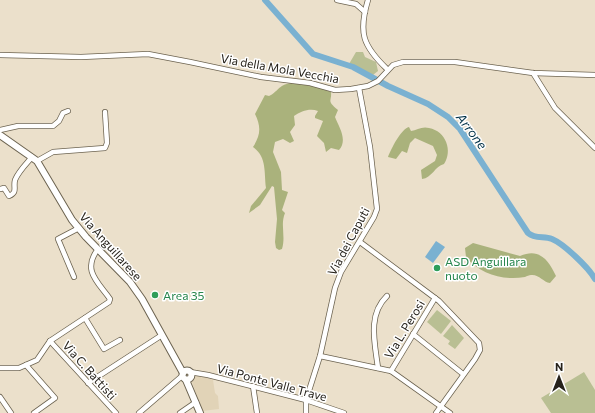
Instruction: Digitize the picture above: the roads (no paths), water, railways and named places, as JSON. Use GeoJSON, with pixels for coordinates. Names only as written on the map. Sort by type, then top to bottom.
{"type":"FeatureCollection","features":[{"type":"Feature","properties":{"kind":"main road","name":"Via Anguillarese"},"geometry":{"type":"LineString","coordinates":[[0,135],[35,159],[62,205],[79,228],[130,282],[179,366],[187,376],[200,413]]}},
{"type":"Feature","properties":{"kind":"street"},"geometry":{"type":"LineString","coordinates":[[337,0],[356,4],[365,12]]}},
{"type":"Feature","properties":{"kind":"street"},"geometry":{"type":"LineString","coordinates":[[368,0],[363,28],[366,43],[373,55],[387,69],[403,62],[441,62],[533,73],[595,74]]}},
{"type":"Feature","properties":{"kind":"street","name":"Via della Mola Vecchia"},"geometry":{"type":"LineString","coordinates":[[0,55],[81,57],[148,54],[261,77],[310,83],[335,90],[359,88],[378,80],[387,69]]}},
{"type":"Feature","properties":{"kind":"street"},"geometry":{"type":"LineString","coordinates":[[533,73],[555,108],[595,148]]}},
{"type":"Feature","properties":{"kind":"street","name":"Via dei Caputi"},"geometry":{"type":"LineString","coordinates":[[306,413],[306,400],[320,356],[335,288],[341,272],[360,242],[377,210],[370,147],[359,88]]}},
{"type":"Feature","properties":{"kind":"street"},"geometry":{"type":"LineString","coordinates":[[0,130],[18,126],[53,126],[59,121],[63,113],[68,111]]}},
{"type":"Feature","properties":{"kind":"street"},"geometry":{"type":"LineString","coordinates":[[2,189],[9,196],[13,193],[16,189],[16,179],[35,159],[53,152],[105,148],[107,143],[105,112]]}},
{"type":"Feature","properties":{"kind":"street"},"geometry":{"type":"LineString","coordinates":[[74,277],[58,238],[79,228]]}},
{"type":"Feature","properties":{"kind":"street"},"geometry":{"type":"LineString","coordinates":[[360,242],[435,298],[480,343],[478,353],[436,413]]}},
{"type":"Feature","properties":{"kind":"street"},"geometry":{"type":"LineString","coordinates":[[0,368],[19,368],[37,360],[50,341],[110,300],[90,269],[91,260],[98,249]]}},
{"type":"Feature","properties":{"kind":"street"},"geometry":{"type":"LineString","coordinates":[[378,368],[374,318],[382,300],[387,296]]}},
{"type":"Feature","properties":{"kind":"street","name":"Via L. Perosi"},"geometry":{"type":"LineString","coordinates":[[391,371],[435,298]]}},
{"type":"Feature","properties":{"kind":"street"},"geometry":{"type":"LineString","coordinates":[[85,318],[104,349],[120,340]]}},
{"type":"Feature","properties":{"kind":"street"},"geometry":{"type":"LineString","coordinates":[[413,334],[463,374]]}},
{"type":"Feature","properties":{"kind":"street"},"geometry":{"type":"LineString","coordinates":[[88,383],[162,335]]}},
{"type":"Feature","properties":{"kind":"street","name":"Via C. Battisti"},"geometry":{"type":"LineString","coordinates":[[50,341],[116,413]]}},
{"type":"Feature","properties":{"kind":"street"},"geometry":{"type":"LineString","coordinates":[[320,356],[391,371],[450,413]]}},
{"type":"Feature","properties":{"kind":"street"},"geometry":{"type":"LineString","coordinates":[[26,365],[55,398],[34,413]]}},
{"type":"Feature","properties":{"kind":"street"},"geometry":{"type":"LineString","coordinates":[[139,413],[187,376]]}},
{"type":"Feature","properties":{"kind":"street","name":"Via Ponte Valle Trave"},"geometry":{"type":"LineString","coordinates":[[187,376],[253,386],[306,400],[344,413]]}},
{"type":"Feature","properties":{"kind":"street"},"geometry":{"type":"LineString","coordinates":[[253,386],[257,413]]}},
{"type":"Feature","properties":{"kind":"street"},"geometry":{"type":"LineString","coordinates":[[0,397],[11,413]]}},
{"type":"Feature","properties":{"kind":"street"},"geometry":{"type":"LineString","coordinates":[[180,413],[196,402]]}},
{"type":"Feature","properties":{"kind":"water"},"geometry":{"type":"Polygon","coordinates":[[[436,241],[445,247],[433,263],[425,257],[436,241]]]}},
{"type":"Feature","properties":{"kind":"waterway","name":"Arrone"},"geometry":{"type":"LineString","coordinates":[[265,0],[313,54],[353,67],[388,86],[428,104],[448,117],[460,129],[528,233],[534,236],[552,239],[563,246],[576,257],[595,279]]}},
{"type":"Feature","properties":{"kind":"place","name":"ASD Anguillara nuoto"},"geometry":{"type":"Point","coordinates":[437,268]}},
{"type":"Feature","properties":{"kind":"place","name":"Area 35"},"geometry":{"type":"Point","coordinates":[155,295]}}]}
